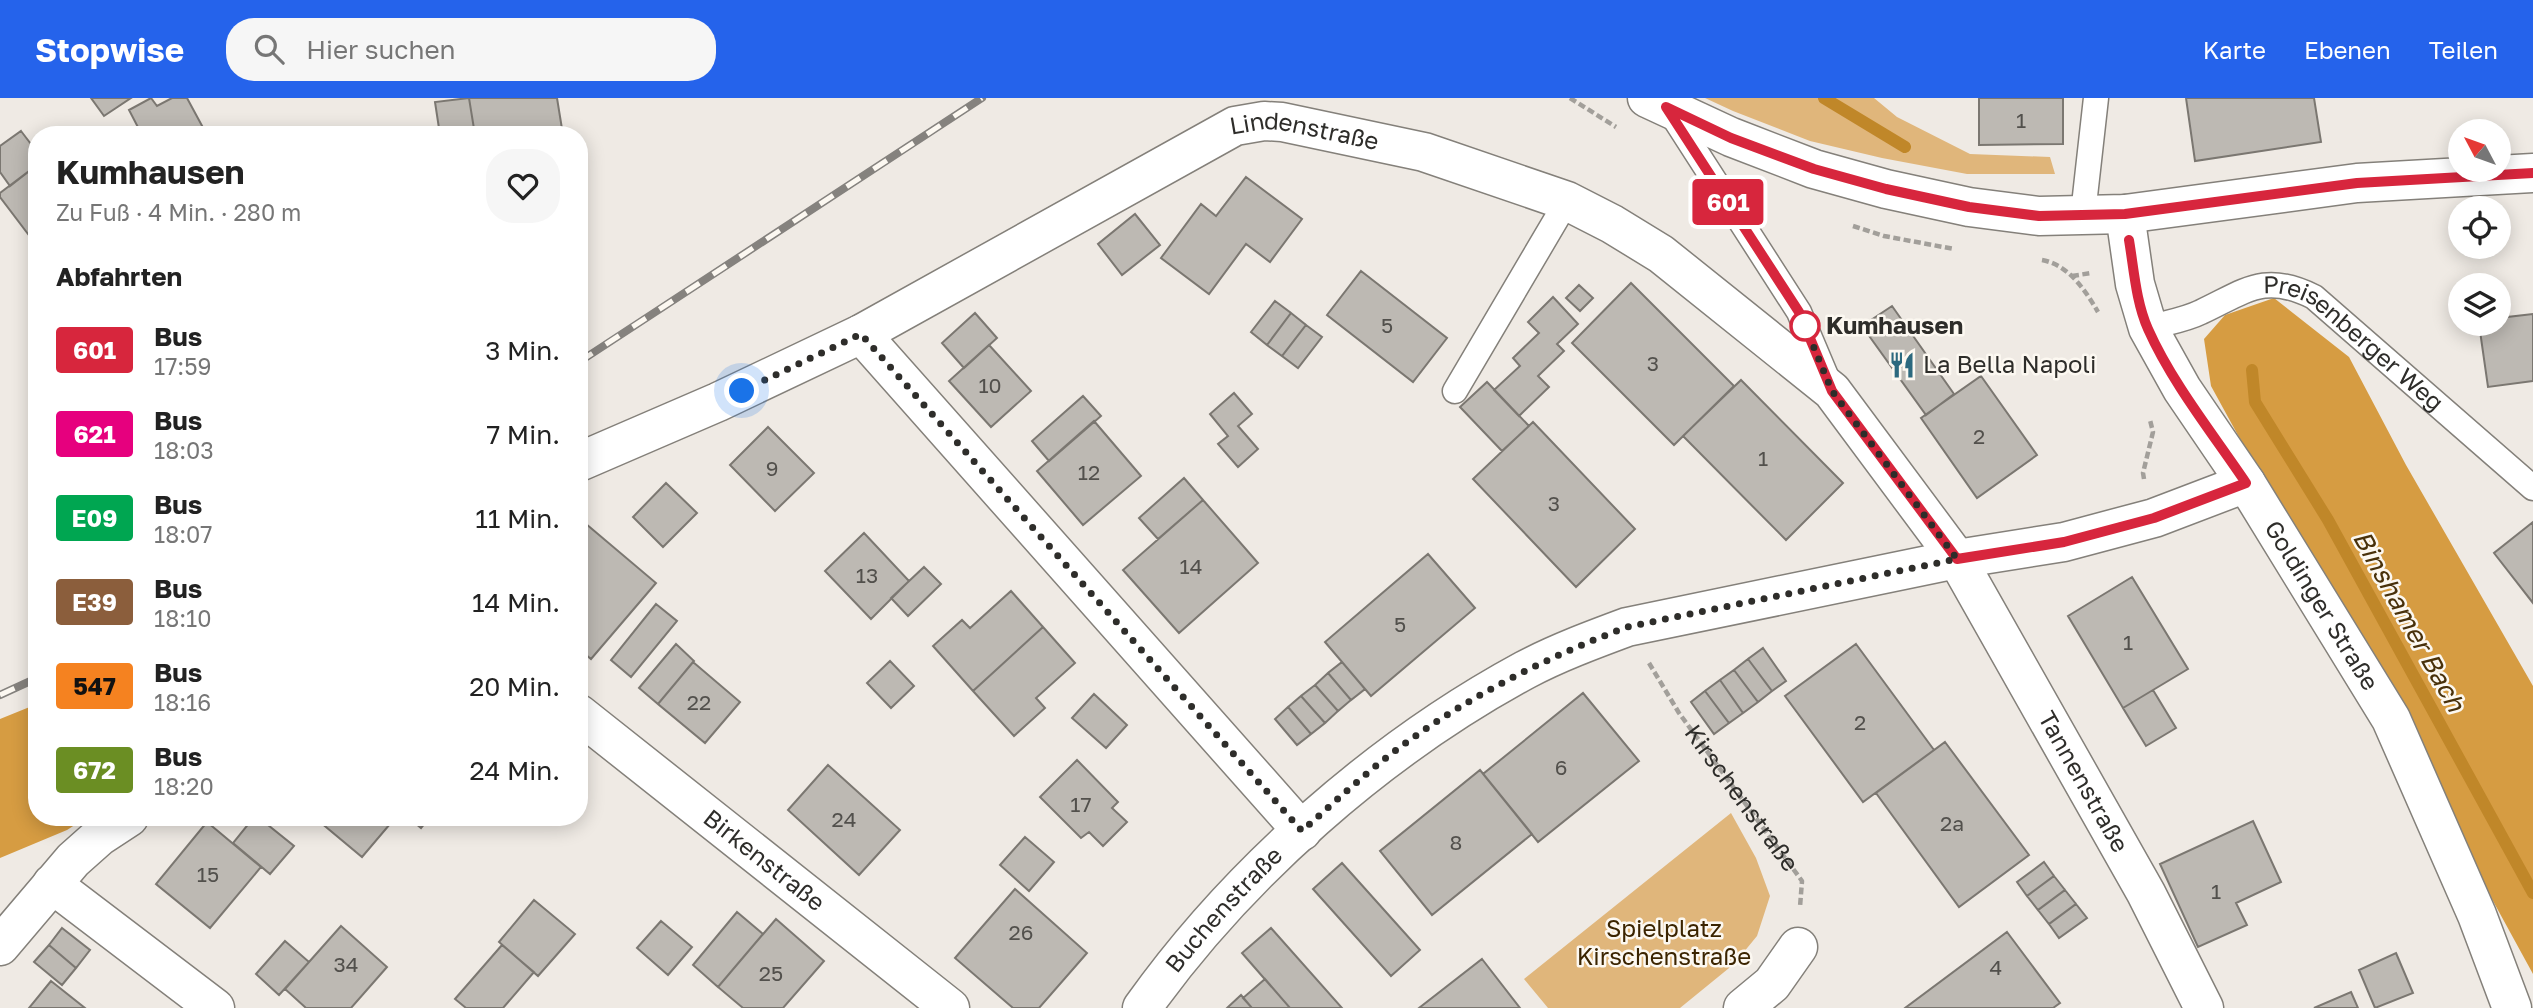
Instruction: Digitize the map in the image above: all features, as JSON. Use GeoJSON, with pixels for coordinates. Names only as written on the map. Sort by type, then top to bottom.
{"type":"FeatureCollection","features":[{"type":"Feature","properties":{"kind":"street"},"geometry":{"type":"LineString","coordinates":[[1657,102],[1731,138],[1814,169],[1886,189],[1969,207],[2039,216],[2125,214],[2357,183],[2533,173]]}},
{"type":"Feature","properties":{"kind":"street","name":"Lindenstraße"},"geometry":{"type":"LineString","coordinates":[[588,458],[718,402],[861,334],[1235,126],[1264,121],[1283,122],[1424,152],[1567,201],[1661,254],[1832,391],[1957,559]]}},
{"type":"Feature","properties":{"kind":"street","name":"Goldinger Straße"},"geometry":{"type":"LineString","coordinates":[[2125,214],[2135,284],[2148,328],[2182,389],[2246,483],[2391,719],[2477,915],[2512,1008]]}},
{"type":"Feature","properties":{"kind":"street"},"geometry":{"type":"LineString","coordinates":[[861,334],[1302,831]]}},
{"type":"Feature","properties":{"kind":"street","name":"Buchenstraße"},"geometry":{"type":"LineString","coordinates":[[1142,1008],[1193,944],[1247,884],[1302,831],[1387,757],[1446,717],[1526,670],[1577,646],[1627,627],[1957,559],[2064,542],[2154,518],[2246,483]]}},
{"type":"Feature","properties":{"kind":"street","name":"Tannenstraße"},"geometry":{"type":"LineString","coordinates":[[1957,559],[2146,893],[2204,1008]]}},
{"type":"Feature","properties":{"kind":"street","name":"Birkenstraße"},"geometry":{"type":"LineString","coordinates":[[588,721],[950,1008]]}},
{"type":"Feature","properties":{"kind":"street"},"geometry":{"type":"LineString","coordinates":[[0,946],[73,860],[115,826]]}},
{"type":"Feature","properties":{"kind":"street"},"geometry":{"type":"LineString","coordinates":[[52,884],[215,1008]]}},
{"type":"Feature","properties":{"kind":"street"},"geometry":{"type":"LineString","coordinates":[[1743,1008],[1772,984],[1798,947]]}},
{"type":"Feature","properties":{"kind":"lane"},"geometry":{"type":"LineString","coordinates":[[2083,214],[2096,98]]}},
{"type":"Feature","properties":{"kind":"lane"},"geometry":{"type":"LineString","coordinates":[[1657,102],[1799,312],[1832,391]]}},
{"type":"Feature","properties":{"kind":"lane"},"geometry":{"type":"LineString","coordinates":[[1455,391],[1567,201]]}},
{"type":"Feature","properties":{"kind":"lane","name":"Preisenberger Weg"},"geometry":{"type":"LineString","coordinates":[[2148,328],[2198,314],[2237,293],[2269,284],[2294,287],[2314,297],[2533,488]]}},
{"type":"Feature","properties":{"kind":"path"},"geometry":{"type":"LineString","coordinates":[[1570,98],[1623,131]]}},
{"type":"Feature","properties":{"kind":"path"},"geometry":{"type":"LineString","coordinates":[[1849,225],[1884,236],[1961,250]]}},
{"type":"Feature","properties":{"kind":"path"},"geometry":{"type":"LineString","coordinates":[[2041,260],[2055,262],[2071,276],[2087,294],[2101,317]]}},
{"type":"Feature","properties":{"kind":"path"},"geometry":{"type":"LineString","coordinates":[[2149,413],[2153,432],[2143,473],[2154,518]]}},
{"type":"Feature","properties":{"kind":"path","name":"Kirschenstraße"},"geometry":{"type":"LineString","coordinates":[[1627,627],[1679,713],[1802,881],[1798,947]]}},
{"type":"Feature","properties":{"kind":"green space"},"geometry":{"type":"Polygon","coordinates":[[[1705,98],[1874,98],[1897,117],[1970,154],[2050,157],[2055,174],[1967,174],[1882,158],[1810,141],[1705,98]]]}},
{"type":"Feature","properties":{"kind":"green space","name":"Spielplatz Kirschenstraße"},"geometry":{"type":"Polygon","coordinates":[[[1731,813],[1756,858],[1770,896],[1757,936],[1734,964],[1680,1008],[1548,1008],[1524,979],[1731,813]]]}},
{"type":"Feature","properties":{"kind":"shaded area"},"geometry":{"type":"Polygon","coordinates":[[[2274,298],[2349,357],[2406,465],[2533,686],[2533,974],[2211,386],[2204,339],[2225,315],[2274,298]]]}},
{"type":"Feature","properties":{"kind":"shaded area"},"geometry":{"type":"Polygon","coordinates":[[[28,708],[28,826],[73,826],[0,858],[0,719],[28,708]]]}},
{"type":"Feature","properties":{"kind":"building"},"geometry":{"type":"Polygon","coordinates":[[[91,98],[131,98],[104,116],[91,98]]]}},
{"type":"Feature","properties":{"kind":"building"},"geometry":{"type":"Polygon","coordinates":[[[151,98],[157,106],[172,98],[187,98],[202,126],[137,126],[129,110],[151,98]]]}},
{"type":"Feature","properties":{"kind":"building"},"geometry":{"type":"Polygon","coordinates":[[[469,98],[557,98],[562,126],[474,126],[469,98]]]}},
{"type":"Feature","properties":{"kind":"building"},"geometry":{"type":"Polygon","coordinates":[[[469,98],[474,126],[439,126],[435,102],[469,98]]]}},
{"type":"Feature","properties":{"kind":"building"},"geometry":{"type":"Polygon","coordinates":[[[1979,98],[2063,98],[2063,144],[1979,145],[1979,98]]]}},
{"type":"Feature","properties":{"kind":"building"},"geometry":{"type":"Polygon","coordinates":[[[2186,98],[2314,98],[2321,142],[2195,161],[2186,98]]]}},
{"type":"Feature","properties":{"kind":"building"},"geometry":{"type":"Polygon","coordinates":[[[21,131],[28,140],[28,172],[10,186],[0,172],[0,146],[21,131]]]}},
{"type":"Feature","properties":{"kind":"building"},"geometry":{"type":"Polygon","coordinates":[[[28,172],[28,234],[0,197],[0,193],[28,172]]]}},
{"type":"Feature","properties":{"kind":"building"},"geometry":{"type":"Polygon","coordinates":[[[1246,177],[1302,219],[1270,262],[1246,244],[1209,294],[1161,258],[1201,204],[1216,216],[1246,177]]]}},
{"type":"Feature","properties":{"kind":"building"},"geometry":{"type":"Polygon","coordinates":[[[1135,214],[1160,245],[1122,275],[1098,244],[1135,214]]]}},
{"type":"Feature","properties":{"kind":"building"},"geometry":{"type":"Polygon","coordinates":[[[1361,271],[1447,338],[1413,382],[1327,315],[1361,271]]]}},
{"type":"Feature","properties":{"kind":"building"},"geometry":{"type":"Polygon","coordinates":[[[1631,283],[1734,386],[1674,445],[1572,343],[1631,283]]]}},
{"type":"Feature","properties":{"kind":"building"},"geometry":{"type":"Polygon","coordinates":[[[1579,285],[1593,298],[1580,311],[1566,298],[1579,285]]]}},
{"type":"Feature","properties":{"kind":"building"},"geometry":{"type":"Polygon","coordinates":[[[1553,297],[1578,324],[1557,344],[1564,351],[1538,376],[1549,387],[1519,416],[1494,390],[1520,366],[1513,358],[1539,333],[1528,322],[1553,297]]]}},
{"type":"Feature","properties":{"kind":"building"},"geometry":{"type":"Polygon","coordinates":[[[1275,301],[1291,313],[1267,345],[1251,332],[1275,301]]]}},
{"type":"Feature","properties":{"kind":"building"},"geometry":{"type":"Polygon","coordinates":[[[1892,306],[1954,394],[1926,415],[1862,326],[1892,306]]]}},
{"type":"Feature","properties":{"kind":"building"},"geometry":{"type":"Polygon","coordinates":[[[975,313],[997,338],[964,368],[942,343],[975,313]]]}},
{"type":"Feature","properties":{"kind":"building"},"geometry":{"type":"Polygon","coordinates":[[[1291,313],[1306,325],[1282,356],[1267,345],[1291,313]]]}},
{"type":"Feature","properties":{"kind":"building"},"geometry":{"type":"Polygon","coordinates":[[[2533,314],[2533,381],[2488,387],[2481,336],[2511,336],[2511,317],[2533,314]]]}},
{"type":"Feature","properties":{"kind":"building"},"geometry":{"type":"Polygon","coordinates":[[[1306,325],[1322,337],[1298,368],[1282,356],[1306,325]]]}},
{"type":"Feature","properties":{"kind":"building"},"geometry":{"type":"Polygon","coordinates":[[[989,345],[1031,391],[991,427],[949,381],[989,345]]]}},
{"type":"Feature","properties":{"kind":"building"},"geometry":{"type":"Polygon","coordinates":[[[1981,376],[2037,455],[1977,498],[1921,418],[1981,376]]]}},
{"type":"Feature","properties":{"kind":"building"},"geometry":{"type":"Polygon","coordinates":[[[1741,380],[1843,483],[1786,540],[1683,436],[1741,380]]]}},
{"type":"Feature","properties":{"kind":"building"},"geometry":{"type":"Polygon","coordinates":[[[1487,382],[1529,426],[1502,451],[1460,407],[1487,382]]]}},
{"type":"Feature","properties":{"kind":"building"},"geometry":{"type":"Polygon","coordinates":[[[1234,393],[1252,414],[1238,426],[1258,449],[1238,467],[1218,444],[1228,436],[1210,414],[1234,393]]]}},
{"type":"Feature","properties":{"kind":"building"},"geometry":{"type":"Polygon","coordinates":[[[1083,396],[1101,416],[1049,461],[1032,441],[1083,396]]]}},
{"type":"Feature","properties":{"kind":"building"},"geometry":{"type":"Polygon","coordinates":[[[1094,421],[1141,476],[1083,525],[1037,471],[1094,421]]]}},
{"type":"Feature","properties":{"kind":"building"},"geometry":{"type":"Polygon","coordinates":[[[1533,422],[1635,529],[1576,587],[1473,479],[1533,422]]]}},
{"type":"Feature","properties":{"kind":"building"},"geometry":{"type":"Polygon","coordinates":[[[768,427],[814,473],[775,511],[730,465],[768,427]]]}},
{"type":"Feature","properties":{"kind":"building"},"geometry":{"type":"Polygon","coordinates":[[[1184,478],[1203,500],[1158,539],[1139,518],[1184,478]]]}},
{"type":"Feature","properties":{"kind":"building"},"geometry":{"type":"Polygon","coordinates":[[[666,483],[697,513],[663,547],[633,517],[666,483]]]}},
{"type":"Feature","properties":{"kind":"building"},"geometry":{"type":"Polygon","coordinates":[[[1203,500],[1258,563],[1179,633],[1123,570],[1203,500]]]}},
{"type":"Feature","properties":{"kind":"building"},"geometry":{"type":"Polygon","coordinates":[[[2533,522],[2533,603],[2494,553],[2533,522]]]}},
{"type":"Feature","properties":{"kind":"building"},"geometry":{"type":"Polygon","coordinates":[[[588,526],[656,583],[591,659],[588,656],[588,526]]]}},
{"type":"Feature","properties":{"kind":"building"},"geometry":{"type":"Polygon","coordinates":[[[864,533],[909,581],[871,619],[825,571],[864,533]]]}},
{"type":"Feature","properties":{"kind":"building"},"geometry":{"type":"Polygon","coordinates":[[[1428,554],[1475,608],[1371,696],[1325,642],[1428,554]]]}},
{"type":"Feature","properties":{"kind":"building"},"geometry":{"type":"Polygon","coordinates":[[[924,567],[941,584],[908,616],[891,598],[924,567]]]}},
{"type":"Feature","properties":{"kind":"building"},"geometry":{"type":"Polygon","coordinates":[[[2132,577],[2188,669],[2123,708],[2068,616],[2132,577]]]}},
{"type":"Feature","properties":{"kind":"building"},"geometry":{"type":"Polygon","coordinates":[[[1011,591],[1043,627],[973,691],[933,646],[962,620],[970,628],[1011,591]]]}},
{"type":"Feature","properties":{"kind":"building"},"geometry":{"type":"Polygon","coordinates":[[[656,604],[677,621],[631,677],[611,660],[656,604]]]}},
{"type":"Feature","properties":{"kind":"building"},"geometry":{"type":"Polygon","coordinates":[[[1043,627],[1075,663],[1036,698],[1045,708],[1014,736],[973,691],[1043,627]]]}},
{"type":"Feature","properties":{"kind":"building"},"geometry":{"type":"Polygon","coordinates":[[[676,644],[694,661],[658,704],[639,688],[676,644]]]}},
{"type":"Feature","properties":{"kind":"building"},"geometry":{"type":"Polygon","coordinates":[[[1856,644],[1934,750],[1863,802],[1785,696],[1856,644]]]}},
{"type":"Feature","properties":{"kind":"building"},"geometry":{"type":"Polygon","coordinates":[[[1763,648],[1786,681],[1772,691],[1748,659],[1763,648]]]}},
{"type":"Feature","properties":{"kind":"building"},"geometry":{"type":"Polygon","coordinates":[[[1748,659],[1772,691],[1758,702],[1734,670],[1748,659]]]}},
{"type":"Feature","properties":{"kind":"building"},"geometry":{"type":"Polygon","coordinates":[[[890,661],[914,686],[891,708],[867,683],[890,661]]]}},
{"type":"Feature","properties":{"kind":"building"},"geometry":{"type":"Polygon","coordinates":[[[693,662],[740,702],[705,743],[658,704],[693,662]]]}},
{"type":"Feature","properties":{"kind":"building"},"geometry":{"type":"Polygon","coordinates":[[[1342,662],[1365,689],[1351,700],[1328,673],[1342,662]]]}},
{"type":"Feature","properties":{"kind":"building"},"geometry":{"type":"Polygon","coordinates":[[[1734,670],[1758,702],[1743,713],[1720,680],[1734,670]]]}},
{"type":"Feature","properties":{"kind":"building"},"geometry":{"type":"Polygon","coordinates":[[[1328,673],[1351,700],[1338,711],[1315,685],[1328,673]]]}},
{"type":"Feature","properties":{"kind":"building"},"geometry":{"type":"Polygon","coordinates":[[[1720,680],[1743,713],[1729,723],[1705,691],[1720,680]]]}},
{"type":"Feature","properties":{"kind":"building"},"geometry":{"type":"Polygon","coordinates":[[[1315,685],[1338,711],[1325,723],[1301,696],[1315,685]]]}},
{"type":"Feature","properties":{"kind":"building"},"geometry":{"type":"Polygon","coordinates":[[[2153,690],[2176,728],[2146,746],[2123,708],[2153,690]]]}},
{"type":"Feature","properties":{"kind":"building"},"geometry":{"type":"Polygon","coordinates":[[[1705,691],[1729,723],[1714,734],[1691,702],[1705,691]]]}},
{"type":"Feature","properties":{"kind":"building"},"geometry":{"type":"Polygon","coordinates":[[[1583,693],[1639,761],[1538,842],[1483,774],[1583,693]]]}},
{"type":"Feature","properties":{"kind":"building"},"geometry":{"type":"Polygon","coordinates":[[[1094,694],[1127,725],[1106,748],[1072,718],[1094,694]]]}},
{"type":"Feature","properties":{"kind":"building"},"geometry":{"type":"Polygon","coordinates":[[[1301,696],[1325,723],[1311,734],[1288,707],[1301,696]]]}},
{"type":"Feature","properties":{"kind":"building"},"geometry":{"type":"Polygon","coordinates":[[[1288,707],[1311,734],[1297,745],[1275,719],[1288,707]]]}},
{"type":"Feature","properties":{"kind":"building"},"geometry":{"type":"Polygon","coordinates":[[[1945,742],[2029,855],[1959,907],[1876,793],[1945,742]]]}},
{"type":"Feature","properties":{"kind":"building"},"geometry":{"type":"Polygon","coordinates":[[[1077,760],[1118,802],[1112,808],[1127,822],[1103,846],[1089,832],[1081,838],[1040,797],[1077,760]]]}},
{"type":"Feature","properties":{"kind":"building"},"geometry":{"type":"Polygon","coordinates":[[[828,765],[900,830],[859,875],[788,810],[828,765]]]}},
{"type":"Feature","properties":{"kind":"building"},"geometry":{"type":"Polygon","coordinates":[[[1480,770],[1532,834],[1432,915],[1380,851],[1480,770]]]}},
{"type":"Feature","properties":{"kind":"building"},"geometry":{"type":"Polygon","coordinates":[[[2253,821],[2281,882],[2236,903],[2247,925],[2198,947],[2160,864],[2253,821]]]}},
{"type":"Feature","properties":{"kind":"building"},"geometry":{"type":"Polygon","coordinates":[[[204,826],[212,826],[261,867],[210,928],[156,884],[204,826]]]}},
{"type":"Feature","properties":{"kind":"building"},"geometry":{"type":"Polygon","coordinates":[[[247,826],[269,826],[294,846],[270,874],[233,843],[247,826]]]}},
{"type":"Feature","properties":{"kind":"building"},"geometry":{"type":"Polygon","coordinates":[[[325,826],[388,826],[362,857],[325,826]]]}},
{"type":"Feature","properties":{"kind":"building"},"geometry":{"type":"Polygon","coordinates":[[[1025,837],[1054,862],[1029,891],[1000,865],[1025,837]]]}},
{"type":"Feature","properties":{"kind":"building"},"geometry":{"type":"Polygon","coordinates":[[[2044,862],[2054,876],[2027,896],[2017,882],[2044,862]]]}},
{"type":"Feature","properties":{"kind":"building"},"geometry":{"type":"Polygon","coordinates":[[[1342,863],[1420,950],[1391,976],[1313,889],[1342,863]]]}},
{"type":"Feature","properties":{"kind":"building"},"geometry":{"type":"Polygon","coordinates":[[[2054,876],[2065,890],[2038,910],[2027,896],[2054,876]]]}},
{"type":"Feature","properties":{"kind":"building"},"geometry":{"type":"Polygon","coordinates":[[[1015,889],[1087,953],[1039,1008],[1013,1008],[955,958],[1015,889]]]}},
{"type":"Feature","properties":{"kind":"building"},"geometry":{"type":"Polygon","coordinates":[[[2065,890],[2076,904],[2049,924],[2038,910],[2065,890]]]}},
{"type":"Feature","properties":{"kind":"building"},"geometry":{"type":"Polygon","coordinates":[[[534,900],[575,934],[538,976],[499,942],[534,900]]]}},
{"type":"Feature","properties":{"kind":"building"},"geometry":{"type":"Polygon","coordinates":[[[2076,904],[2087,918],[2059,938],[2049,924],[2076,904]]]}},
{"type":"Feature","properties":{"kind":"building"},"geometry":{"type":"Polygon","coordinates":[[[737,912],[763,934],[718,987],[693,965],[737,912]]]}},
{"type":"Feature","properties":{"kind":"building"},"geometry":{"type":"Polygon","coordinates":[[[776,919],[824,961],[783,1008],[743,1008],[718,987],[776,919]]]}},
{"type":"Feature","properties":{"kind":"building"},"geometry":{"type":"Polygon","coordinates":[[[661,921],[692,947],[668,975],[637,948],[661,921]]]}},
{"type":"Feature","properties":{"kind":"building"},"geometry":{"type":"Polygon","coordinates":[[[341,926],[387,967],[351,1008],[306,1008],[285,989],[341,926]]]}},
{"type":"Feature","properties":{"kind":"building"},"geometry":{"type":"Polygon","coordinates":[[[62,928],[90,950],[76,968],[49,945],[62,928]]]}},
{"type":"Feature","properties":{"kind":"building"},"geometry":{"type":"Polygon","coordinates":[[[1271,928],[1342,1008],[1290,1008],[1242,953],[1271,928]]]}},
{"type":"Feature","properties":{"kind":"building"},"geometry":{"type":"Polygon","coordinates":[[[2007,932],[2060,1003],[2053,1008],[1905,1008],[2007,932]]]}},
{"type":"Feature","properties":{"kind":"building"},"geometry":{"type":"Polygon","coordinates":[[[285,941],[309,962],[279,995],[256,974],[285,941]]]}},
{"type":"Feature","properties":{"kind":"building"},"geometry":{"type":"Polygon","coordinates":[[[49,945],[76,968],[62,985],[34,962],[49,945]]]}},
{"type":"Feature","properties":{"kind":"building"},"geometry":{"type":"Polygon","coordinates":[[[502,945],[534,972],[503,1008],[466,1008],[455,999],[502,945]]]}},
{"type":"Feature","properties":{"kind":"building"},"geometry":{"type":"Polygon","coordinates":[[[2396,953],[2413,993],[2375,1008],[2359,970],[2396,953]]]}},
{"type":"Feature","properties":{"kind":"building"},"geometry":{"type":"Polygon","coordinates":[[[1482,959],[1520,1008],[1419,1008],[1482,959]]]}},
{"type":"Feature","properties":{"kind":"building"},"geometry":{"type":"Polygon","coordinates":[[[1265,979],[1290,1008],[1252,1008],[1243,998],[1265,979]]]}},
{"type":"Feature","properties":{"kind":"building"},"geometry":{"type":"Polygon","coordinates":[[[51,981],[85,1008],[29,1008],[51,981]]]}},
{"type":"Feature","properties":{"kind":"building"},"geometry":{"type":"Polygon","coordinates":[[[2351,992],[2358,1008],[2314,1008],[2351,992]]]}},
{"type":"Feature","properties":{"kind":"building"},"geometry":{"type":"Polygon","coordinates":[[[1241,995],[1252,1008],[1227,1008],[1241,995]]]}},
{"type":"Feature","properties":{"kind":"waterway","name":"Binshamer Bach"},"geometry":{"type":"LineString","coordinates":[[1824,98],[1905,147]]}},
{"type":"Feature","properties":{"kind":"waterway","name":"Binshamer Bach"},"geometry":{"type":"LineString","coordinates":[[2252,370],[2255,402],[2328,520],[2533,893]]}},
{"type":"Feature","properties":{"kind":"railway"},"geometry":{"type":"LineString","coordinates":[[588,356],[982,98]]}},
{"type":"Feature","properties":{"kind":"railway"},"geometry":{"type":"LineString","coordinates":[[0,695],[28,682]]}},
{"type":"Feature","properties":{"kind":"bus line","name":"601"},"geometry":{"type":"LineString","coordinates":[[2129,240],[2135,284],[2148,328],[2182,389],[2246,483],[2154,518],[2064,542],[1957,559],[1832,391],[1799,312],[1666,107],[1731,138],[1814,169],[1886,189],[1969,207],[2039,216],[2125,214],[2357,183],[2533,173]]}},
{"type":"Feature","properties":{"kind":"place","name":"Kumhausen"},"geometry":{"type":"Point","coordinates":[1805,326]}},
{"type":"Feature","properties":{"kind":"place","name":"La Bella Napoli"},"geometry":{"type":"Point","coordinates":[1902,365]}},
{"type":"Feature","properties":{"kind":"route"},"geometry":{"type":"LineString","coordinates":[[742,391],[861,334],[1302,831],[1387,757],[1446,717],[1526,670],[1577,646],[1627,627],[1957,559],[1832,391],[1805,326]]}}]}
